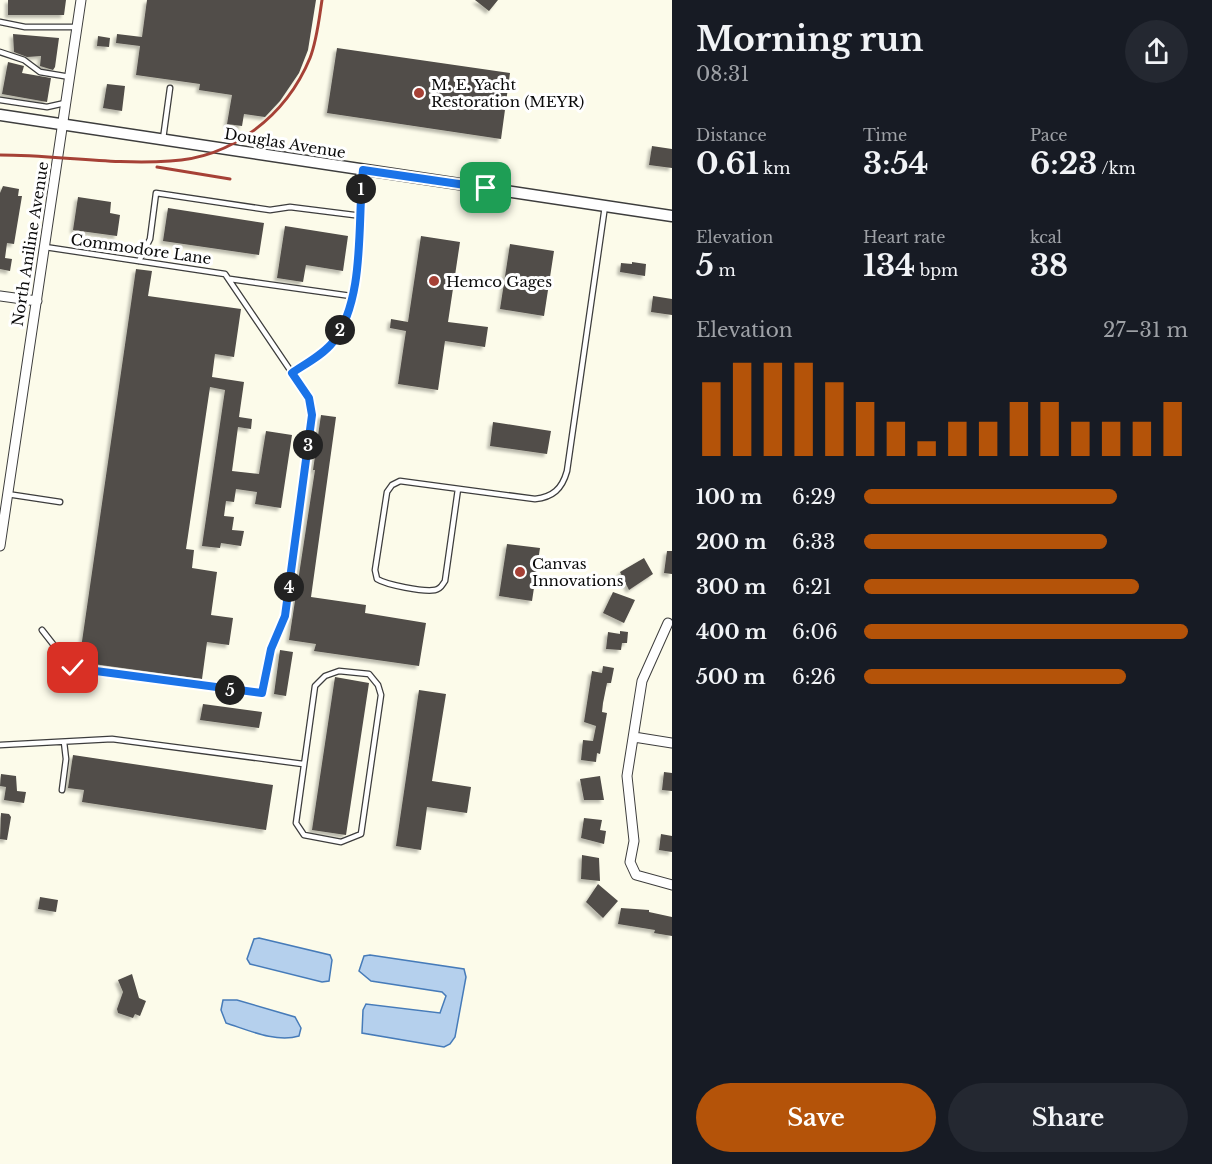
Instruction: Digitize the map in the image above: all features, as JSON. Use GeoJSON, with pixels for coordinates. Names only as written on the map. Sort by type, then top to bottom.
{"type":"FeatureCollection","features":[{"type":"Feature","properties":{"kind":"street","name":"North Aniline Avenue"},"geometry":{"type":"LineString","coordinates":[[0,546],[81,0]]}},
{"type":"Feature","properties":{"kind":"street","name":"Douglas Avenue"},"geometry":{"type":"LineString","coordinates":[[0,116],[672,216]]}},
{"type":"Feature","properties":{"kind":"street"},"geometry":{"type":"LineString","coordinates":[[0,296],[37,301]]}},
{"type":"Feature","properties":{"kind":"street"},"geometry":{"type":"LineString","coordinates":[[668,623],[642,681],[627,776],[633,833],[630,862],[636,875],[672,885]]}},
{"type":"Feature","properties":{"kind":"street"},"geometry":{"type":"LineString","coordinates":[[634,737],[672,743]]}},
{"type":"Feature","properties":{"kind":"lane"},"geometry":{"type":"LineString","coordinates":[[0,22],[24,27],[77,27]]}},
{"type":"Feature","properties":{"kind":"lane"},"geometry":{"type":"LineString","coordinates":[[0,52],[24,60],[40,72],[70,77]]}},
{"type":"Feature","properties":{"kind":"lane"},"geometry":{"type":"LineString","coordinates":[[163,139],[170,88]]}},
{"type":"Feature","properties":{"kind":"lane"},"geometry":{"type":"LineString","coordinates":[[0,100],[47,107],[66,106]]}},
{"type":"Feature","properties":{"kind":"lane"},"geometry":{"type":"LineString","coordinates":[[292,373],[331,344],[343,323],[351,296],[362,216],[363,170]]}},
{"type":"Feature","properties":{"kind":"lane"},"geometry":{"type":"LineString","coordinates":[[139,261],[150,239],[156,193],[270,210],[290,207],[362,216]]}},
{"type":"Feature","properties":{"kind":"lane"},"geometry":{"type":"LineString","coordinates":[[458,489],[445,580],[441,588],[433,591],[384,584],[377,579],[375,570],[387,492],[392,485],[400,481],[458,489],[535,500],[554,493],[562,483],[567,471],[605,206]]}},
{"type":"Feature","properties":{"kind":"lane","name":"Commodore Lane"},"geometry":{"type":"LineString","coordinates":[[45,247],[218,272],[230,279],[351,296]]}},
{"type":"Feature","properties":{"kind":"lane"},"geometry":{"type":"LineString","coordinates":[[42,630],[67,662],[81,670],[262,693],[271,649],[285,616],[312,415],[309,398],[230,279]]}},
{"type":"Feature","properties":{"kind":"lane"},"geometry":{"type":"LineString","coordinates":[[8,494],[60,502]]}},
{"type":"Feature","properties":{"kind":"lane"},"geometry":{"type":"LineString","coordinates":[[339,671],[369,674],[378,685],[381,695],[361,834],[341,842],[304,835],[296,823],[303,764],[315,686],[325,676],[339,671]]}},
{"type":"Feature","properties":{"kind":"lane"},"geometry":{"type":"LineString","coordinates":[[0,745],[112,739],[303,764]]}},
{"type":"Feature","properties":{"kind":"lane"},"geometry":{"type":"LineString","coordinates":[[62,790],[66,759],[64,742]]}},
{"type":"Feature","properties":{"kind":"water"},"geometry":{"type":"Polygon","coordinates":[[[259,938],[330,955],[332,960],[329,981],[322,982],[250,964],[247,959],[254,939],[259,938]]]}},
{"type":"Feature","properties":{"kind":"water"},"geometry":{"type":"Polygon","coordinates":[[[364,956],[464,969],[466,977],[455,1037],[450,1044],[444,1047],[362,1033],[363,1010],[366,1004],[440,1013],[446,996],[442,992],[371,981],[359,971],[364,956]]]}},
{"type":"Feature","properties":{"kind":"water"},"geometry":{"type":"Polygon","coordinates":[[[223,1000],[237,1000],[295,1017],[301,1028],[299,1036],[272,1037],[226,1023],[221,1010],[223,1000]]]}},
{"type":"Feature","properties":{"kind":"building"},"geometry":{"type":"Polygon","coordinates":[[[8,0],[66,0],[64,15],[8,15],[8,0]]]}},
{"type":"Feature","properties":{"kind":"building"},"geometry":{"type":"Polygon","coordinates":[[[147,0],[316,0],[308,50],[299,73],[280,101],[265,117],[244,114],[242,126],[227,124],[232,95],[199,90],[200,84],[136,75],[140,46],[116,43],[117,34],[142,37],[147,0]]]}},
{"type":"Feature","properties":{"kind":"building"},"geometry":{"type":"Polygon","coordinates":[[[475,0],[498,0],[489,11],[475,0]]]}},
{"type":"Feature","properties":{"kind":"building"},"geometry":{"type":"Polygon","coordinates":[[[13,34],[59,38],[53,70],[40,66],[41,56],[27,57],[14,52],[13,34]]]}},
{"type":"Feature","properties":{"kind":"building"},"geometry":{"type":"Polygon","coordinates":[[[98,36],[110,38],[109,47],[97,46],[98,36]]]}},
{"type":"Feature","properties":{"kind":"building","name":"M. E. Yacht Restoration (MEYR)"},"geometry":{"type":"Polygon","coordinates":[[[337,48],[510,73],[501,139],[327,113],[337,48]]]}},
{"type":"Feature","properties":{"kind":"building"},"geometry":{"type":"Polygon","coordinates":[[[8,62],[24,66],[22,73],[51,78],[47,102],[2,94],[8,62]]]}},
{"type":"Feature","properties":{"kind":"building"},"geometry":{"type":"Polygon","coordinates":[[[107,84],[125,86],[122,111],[103,108],[107,84]]]}},
{"type":"Feature","properties":{"kind":"building"},"geometry":{"type":"Polygon","coordinates":[[[652,146],[672,149],[672,168],[649,165],[652,146]]]}},
{"type":"Feature","properties":{"kind":"building"},"geometry":{"type":"Polygon","coordinates":[[[3,186],[19,189],[18,196],[22,196],[14,244],[7,243],[5,258],[12,259],[10,271],[0,269],[0,193],[3,186]]]}},
{"type":"Feature","properties":{"kind":"building"},"geometry":{"type":"Polygon","coordinates":[[[78,197],[111,202],[110,213],[120,215],[117,236],[73,230],[78,197]]]}},
{"type":"Feature","properties":{"kind":"building"},"geometry":{"type":"Polygon","coordinates":[[[168,208],[264,223],[259,255],[163,241],[168,208]]]}},
{"type":"Feature","properties":{"kind":"building"},"geometry":{"type":"Polygon","coordinates":[[[285,226],[348,236],[343,271],[306,265],[303,282],[277,278],[285,226]]]}},
{"type":"Feature","properties":{"kind":"building","name":"Hemco Gages"},"geometry":{"type":"Polygon","coordinates":[[[421,236],[460,242],[448,322],[488,327],[485,347],[445,341],[438,390],[398,384],[406,331],[390,328],[391,319],[408,322],[421,236]]]}},
{"type":"Feature","properties":{"kind":"building"},"geometry":{"type":"Polygon","coordinates":[[[510,244],[554,251],[544,316],[500,309],[510,244]]]}},
{"type":"Feature","properties":{"kind":"building"},"geometry":{"type":"Polygon","coordinates":[[[632,262],[646,264],[645,276],[620,272],[621,263],[632,264],[632,262]]]}},
{"type":"Feature","properties":{"kind":"building"},"geometry":{"type":"Polygon","coordinates":[[[136,269],[152,271],[148,296],[241,309],[234,357],[215,354],[212,377],[244,382],[239,417],[252,419],[251,429],[238,427],[232,471],[259,474],[266,431],[292,435],[281,508],[255,504],[257,492],[236,489],[234,502],[226,501],[224,516],[234,517],[232,530],[244,531],[241,546],[221,543],[220,548],[202,546],[225,390],[210,387],[186,549],[194,550],[192,568],[217,572],[211,615],[233,618],[229,645],[207,642],[202,679],[79,662],[136,269]]]}},
{"type":"Feature","properties":{"kind":"building"},"geometry":{"type":"Polygon","coordinates":[[[653,296],[672,299],[672,315],[651,312],[653,296]]]}},
{"type":"Feature","properties":{"kind":"building"},"geometry":{"type":"Polygon","coordinates":[[[321,415],[336,417],[311,597],[366,605],[365,613],[426,623],[419,666],[314,651],[316,644],[289,640],[315,470],[313,470],[321,415]]]}},
{"type":"Feature","properties":{"kind":"building"},"geometry":{"type":"Polygon","coordinates":[[[493,422],[551,431],[547,454],[490,446],[493,422]]]}},
{"type":"Feature","properties":{"kind":"building","name":"Canvas Innovations"},"geometry":{"type":"Polygon","coordinates":[[[507,544],[540,548],[532,601],[499,596],[507,544]]]}},
{"type":"Feature","properties":{"kind":"building"},"geometry":{"type":"Polygon","coordinates":[[[667,551],[672,551],[672,574],[664,573],[667,551]]]}},
{"type":"Feature","properties":{"kind":"building"},"geometry":{"type":"Polygon","coordinates":[[[644,558],[653,574],[629,590],[620,572],[644,558]]]}},
{"type":"Feature","properties":{"kind":"building"},"geometry":{"type":"Polygon","coordinates":[[[613,592],[635,600],[624,623],[603,613],[613,592]]]}},
{"type":"Feature","properties":{"kind":"building"},"geometry":{"type":"Polygon","coordinates":[[[620,631],[628,632],[627,643],[622,643],[621,650],[606,649],[608,632],[620,634],[620,631]]]}},
{"type":"Feature","properties":{"kind":"building"},"geometry":{"type":"Polygon","coordinates":[[[280,650],[293,652],[286,696],[274,694],[280,650]]]}},
{"type":"Feature","properties":{"kind":"building"},"geometry":{"type":"Polygon","coordinates":[[[603,666],[614,668],[611,683],[607,683],[603,703],[602,712],[607,713],[600,754],[597,753],[596,762],[581,760],[583,740],[593,741],[596,726],[584,722],[592,671],[602,673],[603,666]]]}},
{"type":"Feature","properties":{"kind":"building"},"geometry":{"type":"Polygon","coordinates":[[[335,677],[369,683],[346,835],[312,830],[335,677]]]}},
{"type":"Feature","properties":{"kind":"building"},"geometry":{"type":"Polygon","coordinates":[[[419,690],[446,694],[432,781],[471,787],[467,813],[427,807],[421,850],[396,846],[419,690]]]}},
{"type":"Feature","properties":{"kind":"building"},"geometry":{"type":"Polygon","coordinates":[[[203,704],[262,712],[259,728],[200,720],[203,704]]]}},
{"type":"Feature","properties":{"kind":"building"},"geometry":{"type":"Polygon","coordinates":[[[73,755],[273,785],[266,830],[82,802],[84,790],[68,788],[73,755]]]}},
{"type":"Feature","properties":{"kind":"building"},"geometry":{"type":"Polygon","coordinates":[[[664,772],[672,773],[672,791],[662,790],[664,772]]]}},
{"type":"Feature","properties":{"kind":"building"},"geometry":{"type":"Polygon","coordinates":[[[1,774],[16,776],[17,791],[26,792],[24,803],[4,800],[6,787],[0,786],[1,774]]]}},
{"type":"Feature","properties":{"kind":"building"},"geometry":{"type":"Polygon","coordinates":[[[600,776],[604,800],[584,800],[580,779],[600,776]]]}},
{"type":"Feature","properties":{"kind":"building"},"geometry":{"type":"Polygon","coordinates":[[[1,813],[9,814],[11,817],[7,840],[0,839],[1,813]]]}},
{"type":"Feature","properties":{"kind":"building"},"geometry":{"type":"Polygon","coordinates":[[[584,818],[602,820],[600,830],[606,831],[604,844],[581,838],[584,818]]]}},
{"type":"Feature","properties":{"kind":"building"},"geometry":{"type":"Polygon","coordinates":[[[661,834],[672,836],[672,852],[659,850],[661,834]]]}},
{"type":"Feature","properties":{"kind":"building"},"geometry":{"type":"Polygon","coordinates":[[[582,855],[599,858],[600,881],[581,879],[582,855]]]}},
{"type":"Feature","properties":{"kind":"building"},"geometry":{"type":"Polygon","coordinates":[[[598,884],[618,901],[603,918],[586,902],[598,884]]]}},
{"type":"Feature","properties":{"kind":"building"},"geometry":{"type":"Polygon","coordinates":[[[40,897],[58,900],[56,912],[38,909],[40,897]]]}},
{"type":"Feature","properties":{"kind":"building"},"geometry":{"type":"Polygon","coordinates":[[[621,908],[649,910],[649,912],[672,917],[672,936],[654,933],[655,930],[618,924],[621,908]]]}},
{"type":"Feature","properties":{"kind":"building"},"geometry":{"type":"Polygon","coordinates":[[[132,974],[139,998],[146,1001],[140,1016],[135,1014],[133,1018],[118,1013],[117,1009],[123,992],[118,980],[132,974]]]}},
{"type":"Feature","properties":{"kind":"railway"},"geometry":{"type":"LineString","coordinates":[[0,155],[149,162],[193,158],[215,152],[254,130],[287,98],[310,58],[318,29],[322,0]]}},
{"type":"Feature","properties":{"kind":"railway"},"geometry":{"type":"LineString","coordinates":[[157,167],[230,179]]}},
{"type":"Feature","properties":{"kind":"place","name":"M. E. Yacht Restoration (MEYR)"},"geometry":{"type":"Point","coordinates":[419,93]}},
{"type":"Feature","properties":{"kind":"place","name":"Hemco Gages"},"geometry":{"type":"Point","coordinates":[434,281]}},
{"type":"Feature","properties":{"kind":"place","name":"Canvas Innovations"},"geometry":{"type":"Point","coordinates":[520,572]}},
{"type":"Feature","properties":{"kind":"route"},"geometry":{"type":"LineString","coordinates":[[73,668],[262,693],[265,689],[271,649],[285,616],[312,415],[309,398],[292,373],[331,344],[348,311],[361,232],[363,170],[486,188]]}}]}
